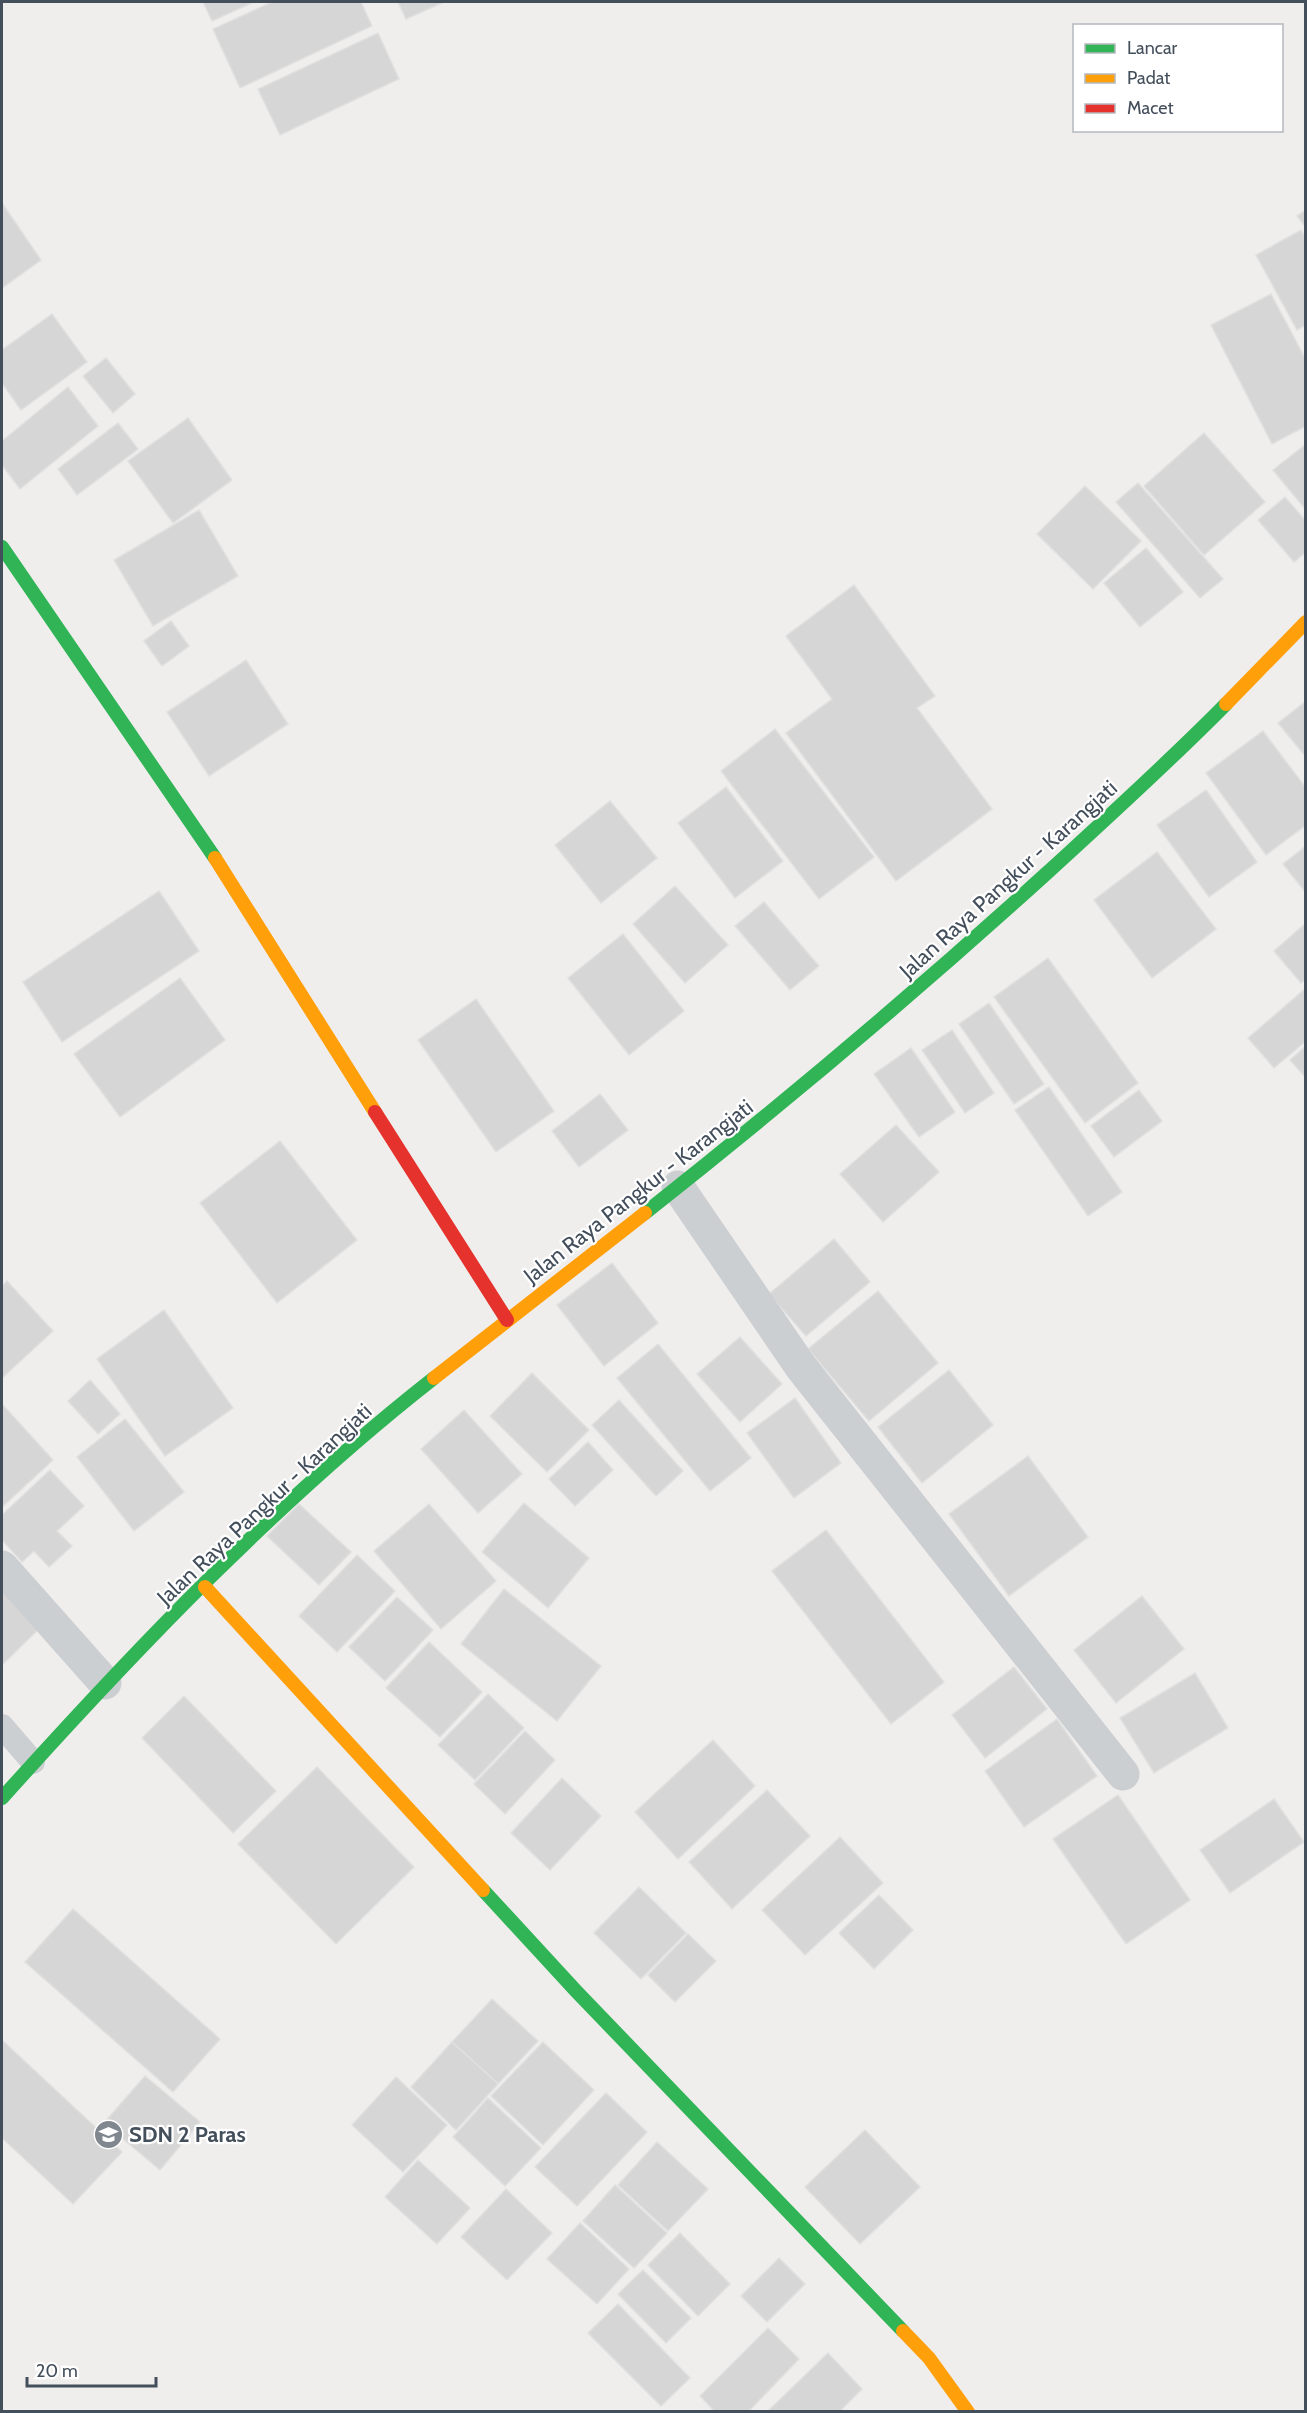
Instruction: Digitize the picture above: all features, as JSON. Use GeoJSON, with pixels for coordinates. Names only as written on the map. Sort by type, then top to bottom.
{"type":"FeatureCollection","features":[{"type":"Feature","properties":{"kind":"street"},"geometry":{"type":"LineString","coordinates":[[2,547],[184,810],[507,1320]]}},
{"type":"Feature","properties":{"kind":"street","name":"Jalan Raya Pangkur - Karangjati"},"geometry":{"type":"LineString","coordinates":[[2,1798],[105,1683],[319,1474],[507,1320],[754,1127],[946,964],[1173,758],[1305,622]]}},
{"type":"Feature","properties":{"kind":"street"},"geometry":{"type":"LineString","coordinates":[[678,1187],[801,1367],[1123,1774]]}},
{"type":"Feature","properties":{"kind":"street"},"geometry":{"type":"LineString","coordinates":[[2,1567],[105,1683]]}},
{"type":"Feature","properties":{"kind":"street"},"geometry":{"type":"LineString","coordinates":[[205,1587],[576,1991],[929,2358],[968,2412]]}},
{"type":"Feature","properties":{"kind":"lane"},"geometry":{"type":"LineString","coordinates":[[2,1726],[33,1762]]}},
{"type":"Feature","properties":{"kind":"building"},"geometry":{"type":"Polygon","coordinates":[[[203,2],[254,2],[212,21],[203,2]]]}},
{"type":"Feature","properties":{"kind":"building"},"geometry":{"type":"Polygon","coordinates":[[[272,2],[361,2],[372,26],[240,88],[213,29],[272,2]]]}},
{"type":"Feature","properties":{"kind":"building"},"geometry":{"type":"Polygon","coordinates":[[[398,2],[444,2],[406,19],[398,2]]]}},
{"type":"Feature","properties":{"kind":"building"},"geometry":{"type":"Polygon","coordinates":[[[378,33],[399,79],[280,135],[258,89],[378,33]]]}},
{"type":"Feature","properties":{"kind":"building"},"geometry":{"type":"Polygon","coordinates":[[[2,203],[41,260],[2,288],[2,203]]]}},
{"type":"Feature","properties":{"kind":"building"},"geometry":{"type":"Polygon","coordinates":[[[1306,210],[1306,228],[1297,216],[1306,210]]]}},
{"type":"Feature","properties":{"kind":"building"},"geometry":{"type":"Polygon","coordinates":[[[1301,230],[1306,238],[1306,325],[1297,330],[1256,255],[1301,230]]]}},
{"type":"Feature","properties":{"kind":"building"},"geometry":{"type":"Polygon","coordinates":[[[1271,294],[1306,360],[1306,426],[1272,444],[1211,325],[1271,294]]]}},
{"type":"Feature","properties":{"kind":"building"},"geometry":{"type":"Polygon","coordinates":[[[52,314],[87,362],[21,410],[2,383],[2,350],[52,314]]]}},
{"type":"Feature","properties":{"kind":"building"},"geometry":{"type":"Polygon","coordinates":[[[106,358],[135,394],[113,413],[83,376],[106,358]]]}},
{"type":"Feature","properties":{"kind":"building"},"geometry":{"type":"Polygon","coordinates":[[[68,387],[98,426],[20,489],[2,465],[2,441],[68,387]]]}},
{"type":"Feature","properties":{"kind":"building"},"geometry":{"type":"Polygon","coordinates":[[[188,418],[232,480],[173,523],[128,461],[188,418]]]}},
{"type":"Feature","properties":{"kind":"building"},"geometry":{"type":"Polygon","coordinates":[[[118,423],[138,449],[77,495],[58,469],[118,423]]]}},
{"type":"Feature","properties":{"kind":"building"},"geometry":{"type":"Polygon","coordinates":[[[1204,433],[1265,502],[1204,555],[1144,486],[1204,433]]]}},
{"type":"Feature","properties":{"kind":"building"},"geometry":{"type":"Polygon","coordinates":[[[1306,444],[1306,510],[1273,470],[1306,444]]]}},
{"type":"Feature","properties":{"kind":"building"},"geometry":{"type":"Polygon","coordinates":[[[1138,483],[1223,579],[1200,598],[1116,502],[1138,483]]]}},
{"type":"Feature","properties":{"kind":"building"},"geometry":{"type":"Polygon","coordinates":[[[1085,486],[1141,541],[1093,589],[1037,534],[1085,486]]]}},
{"type":"Feature","properties":{"kind":"building"},"geometry":{"type":"Polygon","coordinates":[[[1285,497],[1306,521],[1306,552],[1294,562],[1258,520],[1285,497]]]}},
{"type":"Feature","properties":{"kind":"building"},"geometry":{"type":"Polygon","coordinates":[[[199,510],[238,576],[153,626],[114,560],[199,510]]]}},
{"type":"Feature","properties":{"kind":"building"},"geometry":{"type":"Polygon","coordinates":[[[1146,548],[1183,592],[1140,627],[1104,583],[1146,548]]]}},
{"type":"Feature","properties":{"kind":"building"},"geometry":{"type":"Polygon","coordinates":[[[854,585],[935,696],[917,708],[992,809],[896,881],[786,733],[832,699],[786,636],[854,585]]]}},
{"type":"Feature","properties":{"kind":"building"},"geometry":{"type":"Polygon","coordinates":[[[171,621],[189,646],[162,666],[144,641],[171,621]]]}},
{"type":"Feature","properties":{"kind":"building"},"geometry":{"type":"Polygon","coordinates":[[[246,660],[288,724],[209,776],[167,712],[246,660]]]}},
{"type":"Feature","properties":{"kind":"building"},"geometry":{"type":"Polygon","coordinates":[[[1306,701],[1306,757],[1278,723],[1306,701]]]}},
{"type":"Feature","properties":{"kind":"building"},"geometry":{"type":"Polygon","coordinates":[[[775,729],[874,857],[819,899],[721,771],[775,729]]]}},
{"type":"Feature","properties":{"kind":"building"},"geometry":{"type":"Polygon","coordinates":[[[1263,731],[1306,788],[1306,825],[1266,855],[1206,773],[1263,731]]]}},
{"type":"Feature","properties":{"kind":"building"},"geometry":{"type":"Polygon","coordinates":[[[726,787],[783,861],[735,898],[678,823],[726,787]]]}},
{"type":"Feature","properties":{"kind":"building"},"geometry":{"type":"Polygon","coordinates":[[[1206,790],[1257,862],[1209,897],[1157,825],[1206,790]]]}},
{"type":"Feature","properties":{"kind":"building"},"geometry":{"type":"Polygon","coordinates":[[[610,801],[657,858],[601,903],[555,845],[610,801]]]}},
{"type":"Feature","properties":{"kind":"building"},"geometry":{"type":"Polygon","coordinates":[[[1306,846],[1306,893],[1283,864],[1306,846]]]}},
{"type":"Feature","properties":{"kind":"building"},"geometry":{"type":"Polygon","coordinates":[[[1157,852],[1216,929],[1152,978],[1094,900],[1157,852]]]}},
{"type":"Feature","properties":{"kind":"building"},"geometry":{"type":"Polygon","coordinates":[[[675,886],[728,945],[685,983],[633,924],[675,886]]]}},
{"type":"Feature","properties":{"kind":"building"},"geometry":{"type":"Polygon","coordinates":[[[159,891],[199,951],[62,1042],[23,982],[159,891]]]}},
{"type":"Feature","properties":{"kind":"building"},"geometry":{"type":"Polygon","coordinates":[[[764,902],[819,966],[790,990],[735,926],[764,902]]]}},
{"type":"Feature","properties":{"kind":"building"},"geometry":{"type":"Polygon","coordinates":[[[1306,923],[1306,979],[1301,983],[1274,951],[1306,923]]]}},
{"type":"Feature","properties":{"kind":"building"},"geometry":{"type":"Polygon","coordinates":[[[623,934],[684,1011],[629,1055],[568,978],[623,934]]]}},
{"type":"Feature","properties":{"kind":"building"},"geometry":{"type":"Polygon","coordinates":[[[1048,958],[1138,1083],[1085,1123],[994,997],[1048,958]]]}},
{"type":"Feature","properties":{"kind":"building"},"geometry":{"type":"Polygon","coordinates":[[[180,978],[225,1040],[120,1117],[74,1054],[180,978]]]}},
{"type":"Feature","properties":{"kind":"building"},"geometry":{"type":"Polygon","coordinates":[[[1306,988],[1306,1041],[1274,1068],[1248,1038],[1306,988]]]}},
{"type":"Feature","properties":{"kind":"building"},"geometry":{"type":"Polygon","coordinates":[[[476,999],[554,1111],[496,1152],[418,1040],[476,999]]]}},
{"type":"Feature","properties":{"kind":"building"},"geometry":{"type":"Polygon","coordinates":[[[989,1003],[1044,1084],[1014,1104],[959,1024],[989,1003]]]}},
{"type":"Feature","properties":{"kind":"building"},"geometry":{"type":"Polygon","coordinates":[[[952,1030],[994,1093],[965,1113],[922,1050],[952,1030]]]}},
{"type":"Feature","properties":{"kind":"building"},"geometry":{"type":"Polygon","coordinates":[[[1306,1046],[1306,1078],[1290,1060],[1306,1046]]]}},
{"type":"Feature","properties":{"kind":"building"},"geometry":{"type":"Polygon","coordinates":[[[911,1048],[955,1112],[919,1137],[874,1074],[911,1048]]]}},
{"type":"Feature","properties":{"kind":"building"},"geometry":{"type":"Polygon","coordinates":[[[1049,1087],[1122,1192],[1088,1216],[1015,1110],[1049,1087]]]}},
{"type":"Feature","properties":{"kind":"building"},"geometry":{"type":"Polygon","coordinates":[[[1139,1090],[1162,1121],[1114,1157],[1091,1126],[1139,1090]]]}},
{"type":"Feature","properties":{"kind":"building"},"geometry":{"type":"Polygon","coordinates":[[[600,1094],[628,1130],[579,1167],[552,1131],[600,1094]]]}},
{"type":"Feature","properties":{"kind":"building"},"geometry":{"type":"Polygon","coordinates":[[[896,1125],[939,1172],[883,1222],[840,1174],[896,1125]]]}},
{"type":"Feature","properties":{"kind":"building"},"geometry":{"type":"Polygon","coordinates":[[[280,1141],[357,1240],[277,1303],[200,1203],[280,1141]]]}},
{"type":"Feature","properties":{"kind":"building"},"geometry":{"type":"Polygon","coordinates":[[[834,1239],[870,1282],[806,1336],[769,1294],[834,1239]]]}},
{"type":"Feature","properties":{"kind":"building"},"geometry":{"type":"Polygon","coordinates":[[[612,1263],[658,1323],[604,1366],[557,1305],[612,1263]]]}},
{"type":"Feature","properties":{"kind":"building"},"geometry":{"type":"Polygon","coordinates":[[[7,1281],[53,1331],[2,1378],[2,1286],[7,1281]]]}},
{"type":"Feature","properties":{"kind":"building"},"geometry":{"type":"Polygon","coordinates":[[[878,1291],[938,1363],[869,1421],[808,1349],[878,1291]]]}},
{"type":"Feature","properties":{"kind":"building"},"geometry":{"type":"Polygon","coordinates":[[[164,1310],[233,1408],[165,1456],[97,1359],[164,1310]]]}},
{"type":"Feature","properties":{"kind":"building"},"geometry":{"type":"Polygon","coordinates":[[[740,1337],[782,1384],[740,1422],[697,1374],[740,1337]]]}},
{"type":"Feature","properties":{"kind":"building"},"geometry":{"type":"Polygon","coordinates":[[[658,1344],[751,1458],[710,1491],[617,1378],[658,1344]]]}},
{"type":"Feature","properties":{"kind":"building"},"geometry":{"type":"Polygon","coordinates":[[[949,1370],[993,1425],[922,1483],[878,1427],[949,1370]]]}},
{"type":"Feature","properties":{"kind":"building"},"geometry":{"type":"Polygon","coordinates":[[[532,1373],[589,1430],[547,1472],[490,1416],[532,1373]]]}},
{"type":"Feature","properties":{"kind":"building"},"geometry":{"type":"Polygon","coordinates":[[[90,1380],[120,1414],[98,1434],[68,1401],[90,1380]]]}},
{"type":"Feature","properties":{"kind":"building"},"geometry":{"type":"Polygon","coordinates":[[[795,1398],[841,1463],[794,1498],[747,1433],[795,1398]]]}},
{"type":"Feature","properties":{"kind":"building"},"geometry":{"type":"Polygon","coordinates":[[[619,1400],[683,1471],[656,1496],[592,1425],[619,1400]]]}},
{"type":"Feature","properties":{"kind":"building"},"geometry":{"type":"Polygon","coordinates":[[[2,1404],[53,1460],[2,1507],[2,1404]]]}},
{"type":"Feature","properties":{"kind":"building"},"geometry":{"type":"Polygon","coordinates":[[[464,1410],[522,1474],[478,1513],[421,1449],[464,1410]]]}},
{"type":"Feature","properties":{"kind":"building"},"geometry":{"type":"Polygon","coordinates":[[[125,1419],[184,1492],[134,1531],[77,1457],[125,1419]]]}},
{"type":"Feature","properties":{"kind":"building"},"geometry":{"type":"Polygon","coordinates":[[[588,1442],[613,1470],[575,1506],[549,1479],[588,1442]]]}},
{"type":"Feature","properties":{"kind":"building"},"geometry":{"type":"Polygon","coordinates":[[[1028,1456],[1088,1537],[1009,1596],[949,1514],[1028,1456]]]}},
{"type":"Feature","properties":{"kind":"building"},"geometry":{"type":"Polygon","coordinates":[[[50,1470],[84,1506],[57,1531],[72,1546],[49,1567],[34,1551],[22,1562],[2,1540],[2,1515],[50,1470]]]}},
{"type":"Feature","properties":{"kind":"building"},"geometry":{"type":"Polygon","coordinates":[[[524,1503],[589,1558],[548,1608],[482,1552],[524,1503]]]}},
{"type":"Feature","properties":{"kind":"building"},"geometry":{"type":"Polygon","coordinates":[[[299,1504],[351,1552],[319,1585],[267,1536],[299,1504]]]}},
{"type":"Feature","properties":{"kind":"building"},"geometry":{"type":"Polygon","coordinates":[[[429,1504],[496,1581],[441,1629],[374,1551],[429,1504]]]}},
{"type":"Feature","properties":{"kind":"building"},"geometry":{"type":"Polygon","coordinates":[[[826,1530],[944,1682],[891,1724],[772,1571],[826,1530]]]}},
{"type":"Feature","properties":{"kind":"building"},"geometry":{"type":"Polygon","coordinates":[[[357,1555],[395,1591],[337,1652],[299,1616],[357,1555]]]}},
{"type":"Feature","properties":{"kind":"building"},"geometry":{"type":"Polygon","coordinates":[[[2,1585],[46,1622],[2,1665],[2,1585]]]}},
{"type":"Feature","properties":{"kind":"building"},"geometry":{"type":"Polygon","coordinates":[[[504,1589],[601,1666],[557,1721],[461,1644],[504,1589]]]}},
{"type":"Feature","properties":{"kind":"building"},"geometry":{"type":"Polygon","coordinates":[[[1142,1596],[1184,1649],[1116,1703],[1074,1650],[1142,1596]]]}},
{"type":"Feature","properties":{"kind":"building"},"geometry":{"type":"Polygon","coordinates":[[[397,1597],[433,1630],[385,1681],[349,1647],[397,1597]]]}},
{"type":"Feature","properties":{"kind":"building"},"geometry":{"type":"Polygon","coordinates":[[[429,1642],[482,1692],[440,1737],[386,1688],[429,1642]]]}},
{"type":"Feature","properties":{"kind":"building"},"geometry":{"type":"Polygon","coordinates":[[[1014,1667],[1047,1709],[985,1758],[952,1715],[1014,1667]]]}},
{"type":"Feature","properties":{"kind":"building"},"geometry":{"type":"Polygon","coordinates":[[[1195,1673],[1228,1728],[1154,1773],[1120,1718],[1195,1673]]]}},
{"type":"Feature","properties":{"kind":"building"},"geometry":{"type":"Polygon","coordinates":[[[488,1694],[524,1728],[475,1780],[438,1745],[488,1694]]]}},
{"type":"Feature","properties":{"kind":"building"},"geometry":{"type":"Polygon","coordinates":[[[184,1696],[276,1791],[233,1833],[142,1738],[184,1696]]]}},
{"type":"Feature","properties":{"kind":"building"},"geometry":{"type":"Polygon","coordinates":[[[1057,1719],[1097,1776],[1024,1827],[985,1771],[1057,1719]]]}},
{"type":"Feature","properties":{"kind":"building"},"geometry":{"type":"Polygon","coordinates":[[[525,1731],[555,1760],[505,1814],[474,1784],[525,1731]]]}},
{"type":"Feature","properties":{"kind":"building"},"geometry":{"type":"Polygon","coordinates":[[[713,1740],[755,1786],[678,1859],[635,1812],[713,1740]]]}},
{"type":"Feature","properties":{"kind":"building"},"geometry":{"type":"Polygon","coordinates":[[[317,1767],[414,1867],[336,1944],[238,1844],[317,1767]]]}},
{"type":"Feature","properties":{"kind":"building"},"geometry":{"type":"Polygon","coordinates":[[[562,1778],[601,1816],[550,1870],[511,1833],[562,1778]]]}},
{"type":"Feature","properties":{"kind":"building"},"geometry":{"type":"Polygon","coordinates":[[[767,1790],[810,1836],[732,1909],[689,1862],[767,1790]]]}},
{"type":"Feature","properties":{"kind":"building"},"geometry":{"type":"Polygon","coordinates":[[[1118,1795],[1190,1900],[1126,1944],[1053,1839],[1118,1795]]]}},
{"type":"Feature","properties":{"kind":"building"},"geometry":{"type":"Polygon","coordinates":[[[1274,1799],[1304,1842],[1230,1893],[1200,1850],[1274,1799]]]}},
{"type":"Feature","properties":{"kind":"building"},"geometry":{"type":"Polygon","coordinates":[[[840,1837],[883,1883],[805,1955],[762,1910],[840,1837]]]}},
{"type":"Feature","properties":{"kind":"building"},"geometry":{"type":"Polygon","coordinates":[[[639,1887],[686,1933],[641,1979],[594,1933],[639,1887]]]}},
{"type":"Feature","properties":{"kind":"building"},"geometry":{"type":"Polygon","coordinates":[[[879,1895],[913,1930],[874,1969],[839,1933],[879,1895]]]}},
{"type":"Feature","properties":{"kind":"building"},"geometry":{"type":"Polygon","coordinates":[[[73,1909],[220,2039],[173,2092],[25,1962],[73,1909]]]}},
{"type":"Feature","properties":{"kind":"building"},"geometry":{"type":"Polygon","coordinates":[[[688,1934],[716,1961],[675,2002],[648,1975],[688,1934]]]}},
{"type":"Feature","properties":{"kind":"building"},"geometry":{"type":"Polygon","coordinates":[[[492,1999],[538,2041],[498,2084],[452,2042],[492,1999]]]}},
{"type":"Feature","properties":{"kind":"building"},"geometry":{"type":"Polygon","coordinates":[[[2,2040],[122,2152],[73,2204],[2,2138],[2,2040]]]}},
{"type":"Feature","properties":{"kind":"building"},"geometry":{"type":"Polygon","coordinates":[[[452,2042],[498,2084],[456,2130],[411,2087],[452,2042]]]}},
{"type":"Feature","properties":{"kind":"building"},"geometry":{"type":"Polygon","coordinates":[[[543,2042],[594,2090],[543,2145],[491,2096],[543,2042]]]}},
{"type":"Feature","properties":{"kind":"building"},"geometry":{"type":"Polygon","coordinates":[[[145,2076],[200,2122],[160,2170],[104,2123],[145,2076]]]}},
{"type":"Feature","properties":{"kind":"building"},"geometry":{"type":"Polygon","coordinates":[[[396,2077],[447,2125],[403,2172],[352,2125],[396,2077]]]}},
{"type":"Feature","properties":{"kind":"building"},"geometry":{"type":"Polygon","coordinates":[[[606,2093],[647,2132],[577,2206],[535,2167],[606,2093]]]}},
{"type":"Feature","properties":{"kind":"building"},"geometry":{"type":"Polygon","coordinates":[[[488,2098],[541,2148],[505,2186],[453,2137],[488,2098]]]}},
{"type":"Feature","properties":{"kind":"building"},"geometry":{"type":"Polygon","coordinates":[[[865,2130],[920,2187],[860,2244],[805,2187],[865,2130]]]}},
{"type":"Feature","properties":{"kind":"building"},"geometry":{"type":"Polygon","coordinates":[[[657,2142],[708,2189],[668,2231],[618,2185],[657,2142]]]}},
{"type":"Feature","properties":{"kind":"building"},"geometry":{"type":"Polygon","coordinates":[[[418,2160],[470,2208],[437,2244],[385,2197],[418,2160]]]}},
{"type":"Feature","properties":{"kind":"building"},"geometry":{"type":"Polygon","coordinates":[[[615,2185],[667,2233],[634,2268],[583,2221],[615,2185]]]}},
{"type":"Feature","properties":{"kind":"building"},"geometry":{"type":"Polygon","coordinates":[[[506,2189],[552,2233],[507,2280],[461,2237],[506,2189]]]}},
{"type":"Feature","properties":{"kind":"building"},"geometry":{"type":"Polygon","coordinates":[[[580,2223],[629,2269],[597,2304],[547,2259],[580,2223]]]}},
{"type":"Feature","properties":{"kind":"building"},"geometry":{"type":"Polygon","coordinates":[[[680,2233],[730,2284],[698,2316],[648,2265],[680,2233]]]}},
{"type":"Feature","properties":{"kind":"building"},"geometry":{"type":"Polygon","coordinates":[[[779,2258],[805,2284],[767,2322],[741,2296],[779,2258]]]}},
{"type":"Feature","properties":{"kind":"building"},"geometry":{"type":"Polygon","coordinates":[[[643,2270],[691,2318],[666,2343],[618,2294],[643,2270]]]}},
{"type":"Feature","properties":{"kind":"building"},"geometry":{"type":"Polygon","coordinates":[[[618,2304],[690,2378],[661,2406],[588,2333],[618,2304]]]}},
{"type":"Feature","properties":{"kind":"building"},"geometry":{"type":"Polygon","coordinates":[[[768,2328],[799,2359],[748,2412],[715,2412],[700,2396],[768,2328]]]}},
{"type":"Feature","properties":{"kind":"building"},"geometry":{"type":"Polygon","coordinates":[[[828,2353],[862,2389],[839,2412],[767,2412],[828,2353]]]}},
{"type":"Feature","properties":{"kind":"traffic: fast"},"geometry":{"type":"LineString","coordinates":[[2,547],[215,858]]}},
{"type":"Feature","properties":{"kind":"traffic: fast"},"geometry":{"type":"LineString","coordinates":[[645,1213],[799,1089],[949,960],[1116,810],[1226,704]]}},
{"type":"Feature","properties":{"kind":"traffic: fast"},"geometry":{"type":"LineString","coordinates":[[2,1798],[104,1687],[263,1526],[376,1425],[434,1378]]}},
{"type":"Feature","properties":{"kind":"traffic: fast"},"geometry":{"type":"LineString","coordinates":[[483,1890],[576,1991],[903,2331]]}},
{"type":"Feature","properties":{"kind":"traffic: slow"},"geometry":{"type":"LineString","coordinates":[[1226,704],[1306,622]]}},
{"type":"Feature","properties":{"kind":"traffic: slow"},"geometry":{"type":"LineString","coordinates":[[215,858],[375,1112]]}},
{"type":"Feature","properties":{"kind":"traffic: slow"},"geometry":{"type":"LineString","coordinates":[[434,1378],[645,1213]]}},
{"type":"Feature","properties":{"kind":"traffic: slow"},"geometry":{"type":"LineString","coordinates":[[205,1587],[483,1890]]}},
{"type":"Feature","properties":{"kind":"traffic: slow"},"geometry":{"type":"LineString","coordinates":[[903,2331],[929,2358],[968,2412]]}},
{"type":"Feature","properties":{"kind":"traffic: jam"},"geometry":{"type":"LineString","coordinates":[[375,1112],[507,1320]]}},
{"type":"Feature","properties":{"kind":"place","name":"SDN 2 Paras"},"geometry":{"type":"Point","coordinates":[108,2134]}}]}
